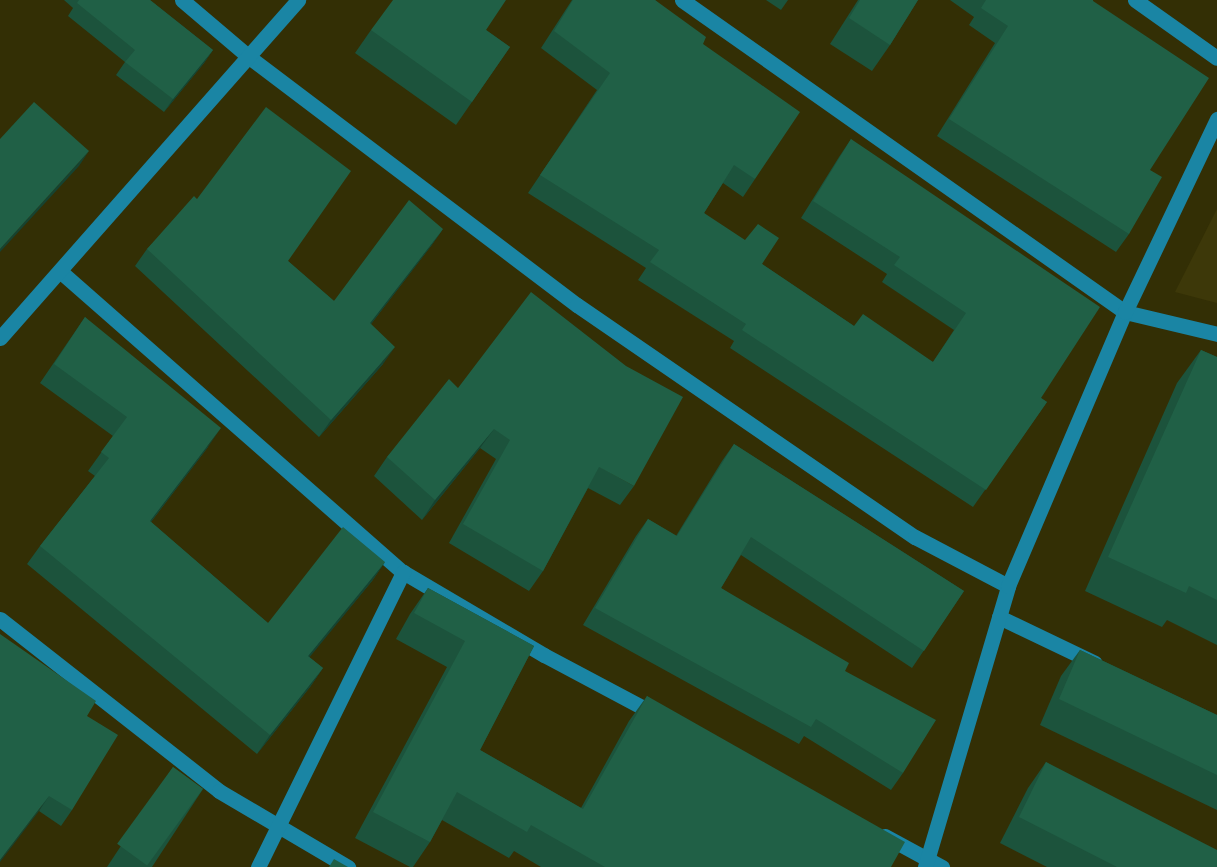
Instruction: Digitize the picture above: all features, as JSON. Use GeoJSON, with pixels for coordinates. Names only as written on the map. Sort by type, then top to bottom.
{"type":"FeatureCollection","features":[{"type":"Feature","properties":{"kind":"street"},"geometry":{"type":"LineString","coordinates":[[182,0],[249,57],[587,311],[915,537],[1008,586]]}},
{"type":"Feature","properties":{"kind":"street"},"geometry":{"type":"LineString","coordinates":[[0,338],[61,272],[298,0]]}},
{"type":"Feature","properties":{"kind":"street"},"geometry":{"type":"LineString","coordinates":[[682,0],[1125,312],[1217,334]]}},
{"type":"Feature","properties":{"kind":"street"},"geometry":{"type":"LineString","coordinates":[[1135,0],[1217,58]]}},
{"type":"Feature","properties":{"kind":"street"},"geometry":{"type":"LineString","coordinates":[[926,863],[1008,586],[1125,312],[1217,119]]}},
{"type":"Feature","properties":{"kind":"street"},"geometry":{"type":"LineString","coordinates":[[61,272],[403,572],[544,655],[668,721]]}},
{"type":"Feature","properties":{"kind":"street"},"geometry":{"type":"LineString","coordinates":[[258,867],[403,572]]}},
{"type":"Feature","properties":{"kind":"street"},"geometry":{"type":"LineString","coordinates":[[999,617],[1113,672]]}},
{"type":"Feature","properties":{"kind":"street"},"geometry":{"type":"LineString","coordinates":[[0,619],[219,791],[348,867]]}},
{"type":"Feature","properties":{"kind":"street"},"geometry":{"type":"LineString","coordinates":[[875,831],[926,863],[942,867]]}},
{"type":"Feature","properties":{"kind":"shaded area"},"geometry":{"type":"Polygon","coordinates":[[[1217,209],[1217,303],[1175,292],[1217,209]]]}},
{"type":"Feature","properties":{"kind":"building"},"geometry":{"type":"Polygon","coordinates":[[[79,0],[150,0],[213,50],[173,99],[125,62],[135,50],[77,3],[79,0]]]}},
{"type":"Feature","properties":{"kind":"building"},"geometry":{"type":"Polygon","coordinates":[[[393,0],[506,0],[486,30],[510,47],[472,102],[371,30],[393,0]]]}},
{"type":"Feature","properties":{"kind":"building"},"geometry":{"type":"Polygon","coordinates":[[[573,0],[655,0],[706,37],[703,44],[800,112],[755,179],[734,165],[704,213],[745,240],[758,224],[779,238],[762,264],[854,326],[863,314],[933,362],[966,313],[894,265],[900,257],[813,201],[851,139],[1100,307],[1041,398],[1047,402],[986,490],[742,330],[746,324],[650,262],[659,250],[540,175],[610,73],[554,31],[573,0]]]}},
{"type":"Feature","properties":{"kind":"building"},"geometry":{"type":"Polygon","coordinates":[[[860,0],[918,0],[890,45],[849,18],[860,0]]]}},
{"type":"Feature","properties":{"kind":"building"},"geometry":{"type":"Polygon","coordinates":[[[986,0],[1093,0],[1209,78],[1150,170],[1162,177],[1129,234],[949,119],[1008,26],[981,8],[986,0]]]}},
{"type":"Feature","properties":{"kind":"building"},"geometry":{"type":"Polygon","coordinates":[[[34,102],[89,151],[0,249],[0,139],[34,102]]]}},
{"type":"Feature","properties":{"kind":"building"},"geometry":{"type":"Polygon","coordinates":[[[266,107],[351,171],[288,261],[334,301],[409,200],[443,229],[370,323],[395,347],[331,420],[147,249],[194,196],[197,199],[266,107]]]}},
{"type":"Feature","properties":{"kind":"building"},"geometry":{"type":"Polygon","coordinates":[[[531,292],[626,366],[683,397],[634,486],[599,467],[543,571],[463,524],[510,440],[494,429],[435,500],[387,457],[449,379],[458,388],[531,292]]]}},
{"type":"Feature","properties":{"kind":"building"},"geometry":{"type":"Polygon","coordinates":[[[85,317],[221,428],[150,521],[268,623],[343,527],[385,562],[308,656],[323,668],[270,735],[40,546],[109,458],[101,452],[127,417],[54,364],[85,317]]]}},
{"type":"Feature","properties":{"kind":"building"},"geometry":{"type":"Polygon","coordinates":[[[1201,350],[1217,357],[1217,600],[1189,586],[1186,593],[1108,557],[1201,350]]]}},
{"type":"Feature","properties":{"kind":"building"},"geometry":{"type":"Polygon","coordinates":[[[734,444],[964,591],[924,651],[751,537],[721,588],[849,663],[845,671],[936,720],[903,773],[816,719],[811,727],[595,608],[648,519],[677,536],[734,444]]]}},
{"type":"Feature","properties":{"kind":"building"},"geometry":{"type":"Polygon","coordinates":[[[428,588],[534,646],[480,750],[583,809],[647,696],[905,842],[891,867],[605,867],[531,825],[527,832],[457,792],[430,842],[373,812],[465,641],[414,613],[428,588]]]}},
{"type":"Feature","properties":{"kind":"building"},"geometry":{"type":"Polygon","coordinates":[[[0,634],[96,701],[87,716],[118,735],[72,810],[49,796],[0,860],[0,634]]]}},
{"type":"Feature","properties":{"kind":"building"},"geometry":{"type":"Polygon","coordinates":[[[1080,650],[1217,715],[1217,775],[1059,699],[1080,650]]]}},
{"type":"Feature","properties":{"kind":"building"},"geometry":{"type":"Polygon","coordinates":[[[1046,762],[1217,850],[1217,867],[1117,867],[1019,817],[1046,762]]]}},
{"type":"Feature","properties":{"kind":"building"},"geometry":{"type":"Polygon","coordinates":[[[173,767],[203,789],[147,866],[117,844],[173,767]]]}},
{"type":"Feature","properties":{"kind":"building"},"geometry":{"type":"Polygon","coordinates":[[[334,859],[348,867],[329,867],[334,859]]]}}]}
